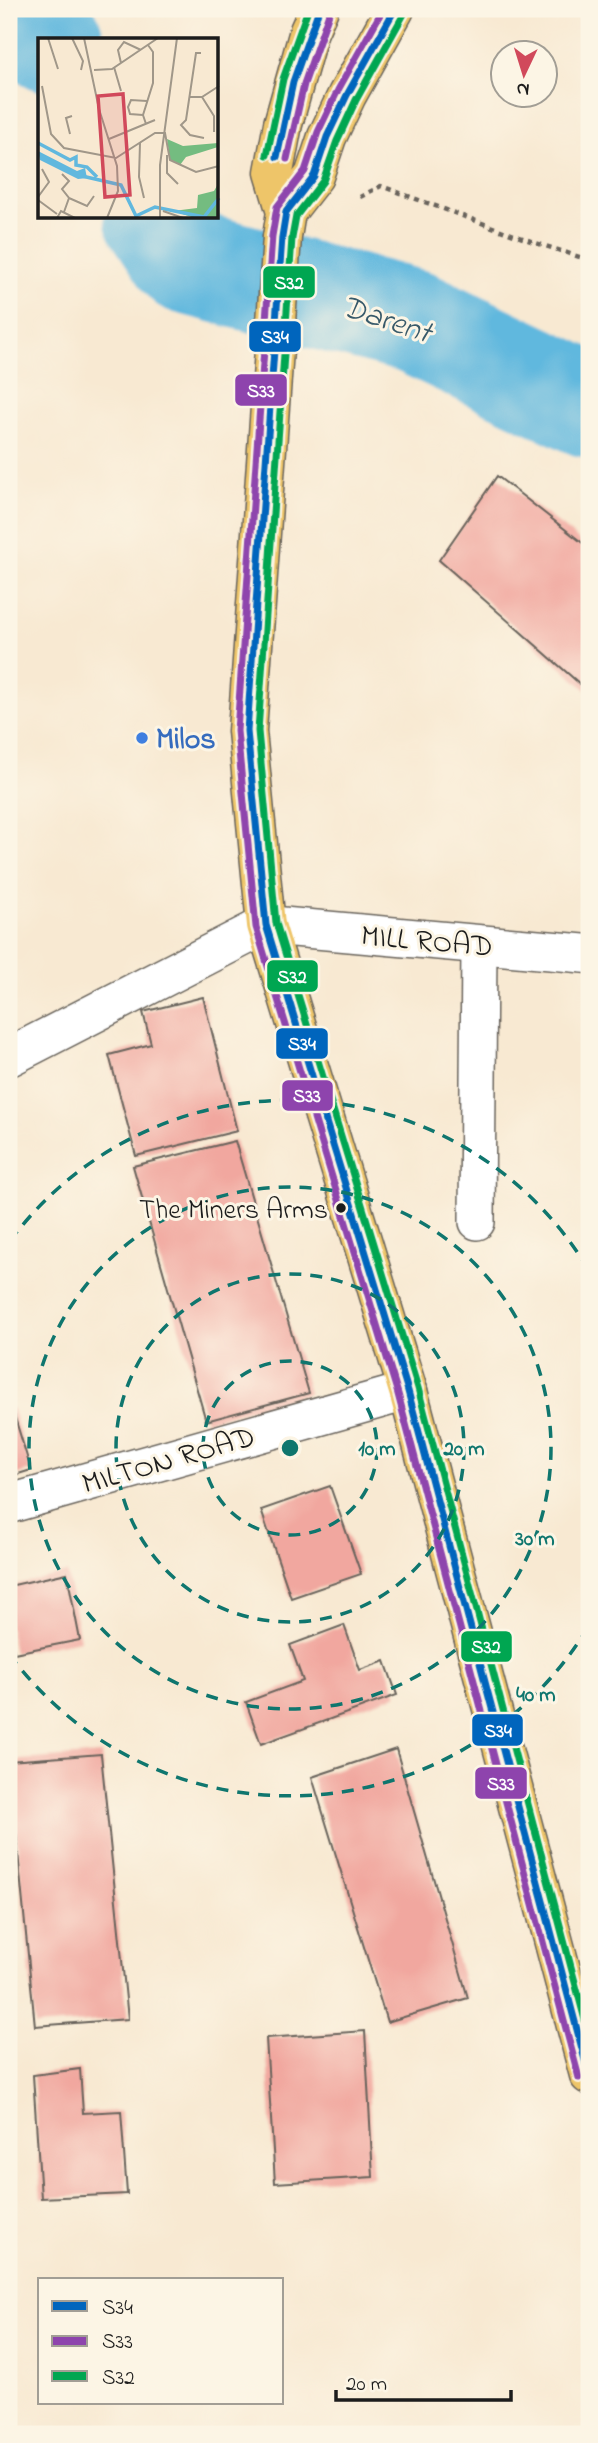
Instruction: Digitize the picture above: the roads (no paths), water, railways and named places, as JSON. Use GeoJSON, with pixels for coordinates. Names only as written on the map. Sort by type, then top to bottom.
{"type":"FeatureCollection","features":[{"type":"Feature","properties":{"kind":"main road"},"geometry":{"type":"LineString","coordinates":[[318,9],[283,124],[274,172],[284,225],[247,731],[266,925],[408,1391],[589,2075]]}},
{"type":"Feature","properties":{"kind":"main road"},"geometry":{"type":"LineString","coordinates":[[284,225],[314,176],[327,137],[347,95],[395,9]]}},
{"type":"Feature","properties":{"kind":"street","name":"MILL ROAD"},"geometry":{"type":"LineString","coordinates":[[266,925],[589,954]]}},
{"type":"Feature","properties":{"kind":"street"},"geometry":{"type":"LineString","coordinates":[[9,1057],[266,925]]}},
{"type":"Feature","properties":{"kind":"street","name":"MILTON ROAD"},"geometry":{"type":"LineString","coordinates":[[9,1504],[408,1391]]}},
{"type":"Feature","properties":{"kind":"lane"},"geometry":{"type":"LineString","coordinates":[[477,1222],[479,944]]}},
{"type":"Feature","properties":{"kind":"waterway","name":"Darent"},"geometry":{"type":"LineString","coordinates":[[33,9],[50,38]]}},
{"type":"Feature","properties":{"kind":"waterway","name":"Darent"},"geometry":{"type":"LineString","coordinates":[[158,219],[187,262],[415,322],[589,405]]}},
{"type":"Feature","properties":{"kind":"place","name":"Milos"},"geometry":{"type":"Point","coordinates":[142,738]}},
{"type":"Feature","properties":{"kind":"place","name":"The Miners Arms"},"geometry":{"type":"Point","coordinates":[341,1208]}}]}
